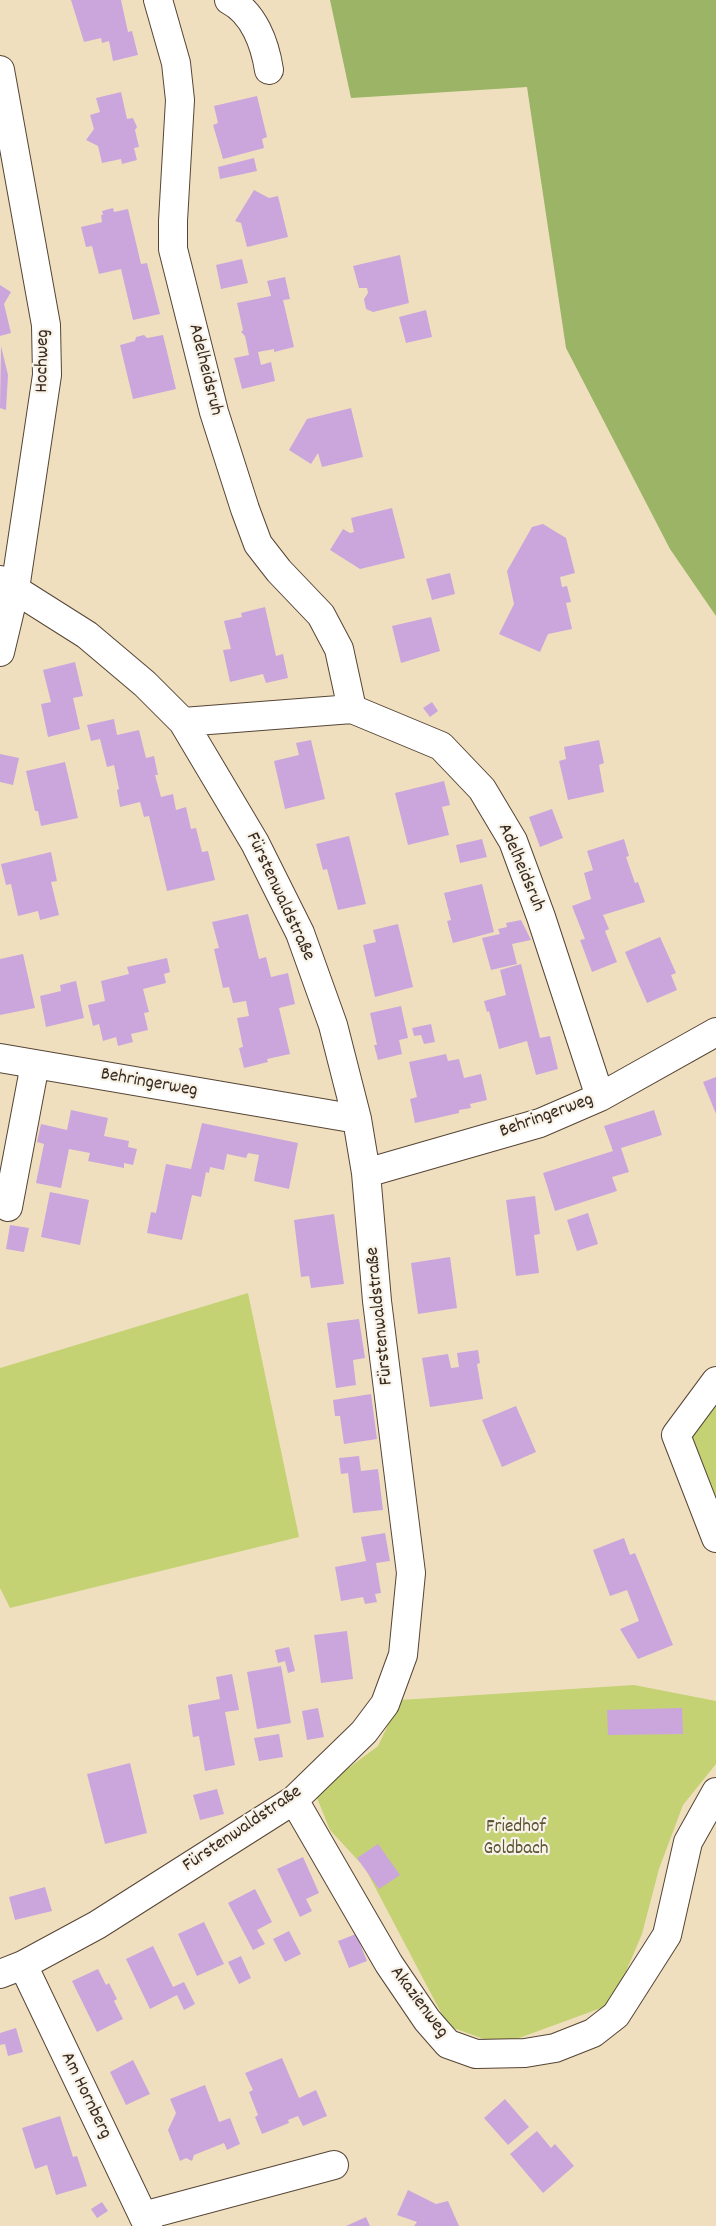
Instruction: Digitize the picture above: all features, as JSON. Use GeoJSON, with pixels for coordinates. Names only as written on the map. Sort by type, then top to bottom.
{"type":"FeatureCollection","features":[{"type":"Feature","properties":{"kind":"street","name":"Adelheidsruh"},"geometry":{"type":"LineString","coordinates":[[158,0],[176,63],[180,100],[173,249],[214,412],[258,544],[279,571],[320,615],[340,649],[352,709]]}},
{"type":"Feature","properties":{"kind":"street"},"geometry":{"type":"LineString","coordinates":[[229,0],[237,4],[255,25],[267,55],[269,70]]}},
{"type":"Feature","properties":{"kind":"street","name":"Hochweg"},"geometry":{"type":"LineString","coordinates":[[0,70],[46,325],[47,375],[8,584],[0,652]]}},
{"type":"Feature","properties":{"kind":"street","name":"Fürstenwaldstraße"},"geometry":{"type":"LineString","coordinates":[[8,584],[86,635],[145,684],[184,722],[255,843],[300,933],[333,1025],[357,1119],[366,1173],[378,1300],[411,1573],[404,1655],[385,1704],[364,1732],[294,1800],[97,1924],[11,1970]]}},
{"type":"Feature","properties":{"kind":"street","name":"Adelheidsruh"},"geometry":{"type":"LineString","coordinates":[[184,722],[352,709],[441,746],[482,789],[513,841],[541,917],[600,1097]]}},
{"type":"Feature","properties":{"kind":"street","name":"Behringerweg"},"geometry":{"type":"LineString","coordinates":[[366,1173],[540,1124],[600,1097],[716,1032]]}},
{"type":"Feature","properties":{"kind":"street","name":"Behringerweg"},"geometry":{"type":"LineString","coordinates":[[0,1058],[357,1119]]}},
{"type":"Feature","properties":{"kind":"street"},"geometry":{"type":"LineString","coordinates":[[8,1207],[34,1064]]}},
{"type":"Feature","properties":{"kind":"street"},"geometry":{"type":"LineString","coordinates":[[716,1381],[676,1435],[716,1538]]}},
{"type":"Feature","properties":{"kind":"street","name":"Akazienweg"},"geometry":{"type":"LineString","coordinates":[[294,1800],[389,1964],[427,2020],[448,2044],[476,2054],[525,2053],[555,2048],[593,2033],[616,2015],[667,1935],[688,1842],[716,1792]]}},
{"type":"Feature","properties":{"kind":"street","name":"Am Hornberg"},"geometry":{"type":"LineString","coordinates":[[11,1970],[146,2221]]}},
{"type":"Feature","properties":{"kind":"street"},"geometry":{"type":"LineString","coordinates":[[146,2221],[334,2165]]}},
{"type":"Feature","properties":{"kind":"green space"},"geometry":{"type":"Polygon","coordinates":[[[330,0],[716,0],[716,616],[670,549],[566,348],[527,87],[351,98],[330,0]]]}},
{"type":"Feature","properties":{"kind":"green space"},"geometry":{"type":"Polygon","coordinates":[[[248,1293],[299,1537],[10,1608],[0,1588],[0,1368],[248,1293]]]}},
{"type":"Feature","properties":{"kind":"green space"},"geometry":{"type":"Polygon","coordinates":[[[716,1399],[716,1515],[688,1442],[716,1399]]]}},
{"type":"Feature","properties":{"kind":"green space","name":"Friedhof Goldbach"},"geometry":{"type":"Polygon","coordinates":[[[634,1685],[716,1701],[716,1764],[683,1805],[659,1869],[642,1934],[612,2004],[500,2045],[448,2026],[365,1868],[330,1830],[317,1798],[323,1787],[378,1746],[400,1700],[634,1685]]]}},
{"type":"Feature","properties":{"kind":"building"},"geometry":{"type":"Polygon","coordinates":[[[71,0],[121,0],[128,32],[132,31],[138,55],[113,61],[109,41],[102,43],[101,38],[84,42],[71,0]]]}},
{"type":"Feature","properties":{"kind":"building"},"geometry":{"type":"Polygon","coordinates":[[[121,92],[127,119],[133,118],[137,127],[135,130],[139,147],[134,148],[137,160],[122,164],[121,159],[102,163],[98,146],[86,140],[94,129],[90,115],[100,112],[96,98],[121,92]]]}},
{"type":"Feature","properties":{"kind":"building"},"geometry":{"type":"Polygon","coordinates":[[[257,96],[267,137],[262,139],[264,148],[223,159],[213,125],[218,123],[214,106],[257,96]]]}},
{"type":"Feature","properties":{"kind":"building"},"geometry":{"type":"Polygon","coordinates":[[[254,158],[257,171],[220,179],[218,167],[254,158]]]}},
{"type":"Feature","properties":{"kind":"building"},"geometry":{"type":"Polygon","coordinates":[[[254,190],[269,198],[278,196],[288,237],[247,247],[241,223],[235,221],[254,190]]]}},
{"type":"Feature","properties":{"kind":"building"},"geometry":{"type":"Polygon","coordinates":[[[113,208],[114,212],[128,209],[141,264],[147,263],[160,314],[133,320],[121,269],[99,274],[92,246],[86,247],[81,227],[102,222],[102,211],[113,208]]]}},
{"type":"Feature","properties":{"kind":"building"},"geometry":{"type":"Polygon","coordinates":[[[400,255],[409,303],[373,312],[366,309],[364,299],[368,293],[367,288],[359,288],[353,266],[400,255]]]}},
{"type":"Feature","properties":{"kind":"building"},"geometry":{"type":"Polygon","coordinates":[[[242,259],[248,283],[221,289],[216,265],[242,259]]]}},
{"type":"Feature","properties":{"kind":"building"},"geometry":{"type":"Polygon","coordinates":[[[285,277],[290,299],[283,300],[294,347],[274,352],[274,349],[258,352],[261,365],[271,362],[275,381],[242,389],[234,358],[249,355],[245,336],[241,332],[243,330],[237,303],[271,296],[267,281],[285,277]]]}},
{"type":"Feature","properties":{"kind":"building"},"geometry":{"type":"Polygon","coordinates":[[[0,285],[11,292],[4,304],[11,333],[0,336],[0,285]]]}},
{"type":"Feature","properties":{"kind":"building"},"geometry":{"type":"Polygon","coordinates":[[[426,310],[432,337],[406,343],[399,317],[426,310]]]}},
{"type":"Feature","properties":{"kind":"building"},"geometry":{"type":"Polygon","coordinates":[[[144,335],[147,338],[163,335],[176,389],[133,399],[120,345],[135,341],[136,337],[144,335]]]}},
{"type":"Feature","properties":{"kind":"building"},"geometry":{"type":"Polygon","coordinates":[[[1,346],[8,375],[6,410],[0,408],[1,346]]]}},
{"type":"Feature","properties":{"kind":"building"},"geometry":{"type":"Polygon","coordinates":[[[351,408],[363,457],[322,467],[318,453],[311,464],[289,450],[307,419],[351,408]]]}},
{"type":"Feature","properties":{"kind":"building"},"geometry":{"type":"Polygon","coordinates":[[[392,508],[405,558],[360,569],[330,550],[343,529],[350,533],[354,532],[351,518],[392,508]]]}},
{"type":"Feature","properties":{"kind":"building"},"geometry":{"type":"Polygon","coordinates":[[[543,524],[566,538],[575,573],[560,577],[562,587],[567,586],[571,602],[566,603],[572,629],[548,634],[540,652],[499,634],[514,604],[507,571],[532,527],[543,524]]]}},
{"type":"Feature","properties":{"kind":"building"},"geometry":{"type":"Polygon","coordinates":[[[450,573],[455,594],[432,600],[426,579],[450,573]]]}},
{"type":"Feature","properties":{"kind":"building"},"geometry":{"type":"Polygon","coordinates":[[[265,607],[276,656],[283,654],[288,678],[266,683],[263,674],[230,682],[223,650],[231,649],[224,621],[242,617],[241,613],[265,607]]]}},
{"type":"Feature","properties":{"kind":"building"},"geometry":{"type":"Polygon","coordinates":[[[431,617],[440,651],[401,663],[392,626],[431,617]]]}},
{"type":"Feature","properties":{"kind":"building"},"geometry":{"type":"Polygon","coordinates":[[[75,662],[83,696],[73,698],[80,729],[48,737],[41,704],[51,702],[43,670],[75,662]]]}},
{"type":"Feature","properties":{"kind":"building"},"geometry":{"type":"Polygon","coordinates":[[[432,702],[438,711],[430,717],[423,708],[432,702]]]}},
{"type":"Feature","properties":{"kind":"building"},"geometry":{"type":"Polygon","coordinates":[[[114,719],[117,735],[139,730],[146,758],[154,756],[158,775],[155,775],[161,797],[173,794],[176,810],[186,807],[191,829],[196,828],[202,852],[208,851],[215,880],[167,891],[149,816],[144,817],[140,802],[120,807],[117,790],[119,789],[114,765],[107,767],[100,739],[91,741],[87,725],[114,719]]]}},
{"type":"Feature","properties":{"kind":"building"},"geometry":{"type":"Polygon","coordinates":[[[311,740],[325,799],[285,809],[274,761],[299,755],[296,743],[311,740]]]}},
{"type":"Feature","properties":{"kind":"building"},"geometry":{"type":"Polygon","coordinates":[[[599,740],[604,763],[599,765],[604,792],[568,800],[559,761],[566,759],[564,747],[599,740]]]}},
{"type":"Feature","properties":{"kind":"building"},"geometry":{"type":"Polygon","coordinates":[[[0,754],[19,758],[13,785],[0,782],[0,754]]]}},
{"type":"Feature","properties":{"kind":"building"},"geometry":{"type":"Polygon","coordinates":[[[65,762],[78,818],[41,826],[38,811],[35,811],[26,771],[65,762]]]}},
{"type":"Feature","properties":{"kind":"building"},"geometry":{"type":"Polygon","coordinates":[[[444,781],[450,805],[442,807],[449,835],[408,845],[395,793],[444,781]]]}},
{"type":"Feature","properties":{"kind":"building"},"geometry":{"type":"Polygon","coordinates":[[[552,809],[563,838],[540,847],[529,817],[552,809]]]}},
{"type":"Feature","properties":{"kind":"building"},"geometry":{"type":"Polygon","coordinates":[[[349,836],[366,904],[338,910],[327,869],[323,870],[316,844],[349,836]]]}},
{"type":"Feature","properties":{"kind":"building"},"geometry":{"type":"Polygon","coordinates":[[[482,839],[487,857],[460,863],[456,845],[482,839]]]}},
{"type":"Feature","properties":{"kind":"building"},"geometry":{"type":"Polygon","coordinates":[[[624,839],[629,856],[626,857],[635,883],[638,882],[645,902],[603,915],[609,929],[605,931],[617,962],[592,972],[580,940],[585,939],[572,906],[591,899],[584,873],[593,870],[587,851],[624,839]]]}},
{"type":"Feature","properties":{"kind":"building"},"geometry":{"type":"Polygon","coordinates":[[[51,852],[57,881],[51,882],[59,915],[40,920],[38,911],[18,916],[11,884],[6,885],[1,864],[51,852]]]}},
{"type":"Feature","properties":{"kind":"building"},"geometry":{"type":"Polygon","coordinates":[[[482,884],[494,932],[453,943],[447,921],[451,920],[444,893],[482,884]]]}},
{"type":"Feature","properties":{"kind":"building"},"geometry":{"type":"Polygon","coordinates":[[[248,914],[259,959],[266,957],[271,977],[288,973],[295,1004],[279,1008],[290,1054],[267,1059],[268,1062],[244,1068],[239,1048],[243,1047],[237,1018],[249,1016],[246,1001],[233,1003],[229,987],[223,988],[214,949],[219,948],[212,922],[248,914]]]}},
{"type":"Feature","properties":{"kind":"building"},"geometry":{"type":"Polygon","coordinates":[[[521,920],[531,940],[512,944],[517,964],[491,970],[482,938],[500,934],[498,929],[507,927],[506,923],[521,920]]]}},
{"type":"Feature","properties":{"kind":"building"},"geometry":{"type":"Polygon","coordinates":[[[398,924],[413,987],[375,997],[363,945],[376,942],[373,930],[398,924]]]}},
{"type":"Feature","properties":{"kind":"building"},"geometry":{"type":"Polygon","coordinates":[[[660,937],[676,973],[671,975],[677,990],[647,1003],[625,952],[660,937]]]}},
{"type":"Feature","properties":{"kind":"building"},"geometry":{"type":"Polygon","coordinates":[[[23,954],[35,1008],[0,1015],[0,959],[23,954]]]}},
{"type":"Feature","properties":{"kind":"building"},"geometry":{"type":"Polygon","coordinates":[[[167,958],[170,972],[164,974],[166,983],[143,989],[149,1012],[144,1013],[148,1030],[131,1034],[133,1042],[118,1046],[116,1037],[103,1041],[99,1024],[93,1026],[88,1005],[105,1001],[101,981],[129,974],[127,967],[167,958]]]}},
{"type":"Feature","properties":{"kind":"building"},"geometry":{"type":"Polygon","coordinates":[[[521,964],[540,1038],[550,1036],[558,1069],[536,1075],[527,1041],[499,1049],[489,1011],[487,1012],[484,1001],[506,995],[500,970],[521,964]]]}},
{"type":"Feature","properties":{"kind":"building"},"geometry":{"type":"Polygon","coordinates":[[[76,981],[84,1018],[46,1027],[40,996],[61,991],[60,985],[76,981]]]}},
{"type":"Feature","properties":{"kind":"building"},"geometry":{"type":"Polygon","coordinates":[[[401,1006],[408,1038],[399,1040],[402,1054],[378,1060],[374,1045],[377,1045],[370,1013],[401,1006]]]}},
{"type":"Feature","properties":{"kind":"building"},"geometry":{"type":"Polygon","coordinates":[[[431,1024],[435,1042],[424,1044],[421,1035],[414,1036],[412,1028],[431,1024]]]}},
{"type":"Feature","properties":{"kind":"building"},"geometry":{"type":"Polygon","coordinates":[[[446,1054],[448,1061],[459,1059],[464,1078],[481,1074],[487,1100],[470,1104],[471,1108],[459,1110],[459,1113],[415,1123],[410,1099],[417,1097],[409,1062],[446,1054]]]}},
{"type":"Feature","properties":{"kind":"building"},"geometry":{"type":"Polygon","coordinates":[[[716,1077],[716,1114],[703,1082],[716,1077]]]}},
{"type":"Feature","properties":{"kind":"building"},"geometry":{"type":"Polygon","coordinates":[[[71,1110],[108,1118],[104,1136],[129,1141],[128,1147],[137,1149],[133,1165],[124,1163],[124,1168],[88,1161],[90,1153],[69,1149],[61,1188],[36,1183],[44,1144],[37,1142],[41,1124],[67,1130],[71,1110]]]}},
{"type":"Feature","properties":{"kind":"building"},"geometry":{"type":"Polygon","coordinates":[[[654,1110],[662,1135],[621,1148],[629,1172],[612,1177],[617,1191],[555,1211],[543,1173],[613,1151],[604,1126],[654,1110]]]}},
{"type":"Feature","properties":{"kind":"building"},"geometry":{"type":"Polygon","coordinates":[[[202,1123],[298,1143],[289,1189],[254,1181],[259,1155],[248,1153],[246,1158],[227,1154],[224,1170],[210,1167],[209,1173],[206,1172],[201,1197],[192,1195],[182,1240],[147,1233],[151,1212],[156,1213],[166,1164],[191,1169],[202,1123]]]}},
{"type":"Feature","properties":{"kind":"building"},"geometry":{"type":"Polygon","coordinates":[[[50,1192],[89,1200],[80,1245],[41,1237],[50,1192]]]}},
{"type":"Feature","properties":{"kind":"building"},"geometry":{"type":"Polygon","coordinates":[[[535,1196],[540,1234],[534,1235],[539,1273],[516,1276],[506,1200],[535,1196]]]}},
{"type":"Feature","properties":{"kind":"building"},"geometry":{"type":"Polygon","coordinates":[[[588,1213],[598,1244],[577,1251],[567,1220],[588,1213]]]}},
{"type":"Feature","properties":{"kind":"building"},"geometry":{"type":"Polygon","coordinates":[[[334,1214],[344,1284],[311,1288],[309,1276],[301,1277],[294,1220],[334,1214]]]}},
{"type":"Feature","properties":{"kind":"building"},"geometry":{"type":"Polygon","coordinates":[[[10,1225],[29,1228],[24,1252],[6,1249],[10,1225]]]}},
{"type":"Feature","properties":{"kind":"building"},"geometry":{"type":"Polygon","coordinates":[[[450,1257],[457,1308],[418,1314],[411,1263],[450,1257]]]}},
{"type":"Feature","properties":{"kind":"building"},"geometry":{"type":"Polygon","coordinates":[[[359,1319],[365,1358],[353,1360],[356,1385],[336,1388],[327,1323],[359,1319]]]}},
{"type":"Feature","properties":{"kind":"building"},"geometry":{"type":"Polygon","coordinates":[[[478,1350],[480,1363],[477,1364],[483,1399],[430,1407],[422,1358],[448,1354],[451,1368],[459,1367],[457,1353],[478,1350]]]}},
{"type":"Feature","properties":{"kind":"building"},"geometry":{"type":"Polygon","coordinates":[[[371,1394],[377,1439],[344,1444],[340,1416],[335,1416],[333,1400],[371,1394]]]}},
{"type":"Feature","properties":{"kind":"building"},"geometry":{"type":"Polygon","coordinates":[[[516,1406],[536,1452],[502,1467],[482,1420],[516,1406]]]}},
{"type":"Feature","properties":{"kind":"building"},"geometry":{"type":"Polygon","coordinates":[[[359,1456],[361,1471],[378,1469],[383,1510],[353,1513],[348,1473],[341,1474],[339,1458],[359,1456]]]}},
{"type":"Feature","properties":{"kind":"building"},"geometry":{"type":"Polygon","coordinates":[[[385,1533],[390,1561],[376,1563],[381,1593],[375,1594],[377,1602],[365,1604],[363,1597],[341,1601],[335,1567],[366,1561],[361,1537],[385,1533]]]}},
{"type":"Feature","properties":{"kind":"building"},"geometry":{"type":"Polygon","coordinates":[[[624,1538],[630,1555],[635,1553],[673,1645],[638,1659],[620,1629],[639,1621],[627,1590],[610,1596],[593,1550],[624,1538]]]}},
{"type":"Feature","properties":{"kind":"building"},"geometry":{"type":"Polygon","coordinates":[[[347,1631],[353,1679],[321,1683],[314,1635],[347,1631]]]}},
{"type":"Feature","properties":{"kind":"building"},"geometry":{"type":"Polygon","coordinates":[[[289,1647],[295,1671],[288,1673],[285,1661],[278,1663],[275,1650],[289,1647]]]}},
{"type":"Feature","properties":{"kind":"building"},"geometry":{"type":"Polygon","coordinates":[[[281,1666],[291,1723],[257,1729],[247,1672],[281,1666]]]}},
{"type":"Feature","properties":{"kind":"building"},"geometry":{"type":"Polygon","coordinates":[[[232,1674],[239,1710],[225,1712],[235,1765],[205,1771],[199,1736],[193,1737],[188,1705],[220,1699],[216,1677],[232,1674]]]}},
{"type":"Feature","properties":{"kind":"building"},"geometry":{"type":"Polygon","coordinates":[[[318,1708],[324,1737],[307,1740],[302,1711],[318,1708]]]}},
{"type":"Feature","properties":{"kind":"building"},"geometry":{"type":"Polygon","coordinates":[[[682,1708],[683,1734],[608,1735],[607,1710],[682,1708]]]}},
{"type":"Feature","properties":{"kind":"building"},"geometry":{"type":"Polygon","coordinates":[[[279,1734],[283,1757],[259,1761],[254,1738],[279,1734]]]}},
{"type":"Feature","properties":{"kind":"building"},"geometry":{"type":"Polygon","coordinates":[[[130,1763],[147,1833],[105,1844],[87,1774],[130,1763]]]}},
{"type":"Feature","properties":{"kind":"building"},"geometry":{"type":"Polygon","coordinates":[[[217,1789],[224,1814],[200,1820],[193,1795],[217,1789]]]}},
{"type":"Feature","properties":{"kind":"building"},"geometry":{"type":"Polygon","coordinates":[[[378,1844],[400,1875],[379,1889],[357,1858],[378,1844]]]}},
{"type":"Feature","properties":{"kind":"building"},"geometry":{"type":"Polygon","coordinates":[[[303,1857],[319,1893],[306,1899],[312,1911],[300,1917],[277,1869],[303,1857]]]}},
{"type":"Feature","properties":{"kind":"building"},"geometry":{"type":"Polygon","coordinates":[[[45,1887],[52,1911],[15,1920],[9,1897],[45,1887]]]}},
{"type":"Feature","properties":{"kind":"building"},"geometry":{"type":"Polygon","coordinates":[[[255,1889],[272,1922],[257,1930],[265,1944],[253,1950],[228,1903],[255,1889]]]}},
{"type":"Feature","properties":{"kind":"building"},"geometry":{"type":"Polygon","coordinates":[[[204,1922],[224,1964],[197,1976],[178,1934],[204,1922]]]}},
{"type":"Feature","properties":{"kind":"building"},"geometry":{"type":"Polygon","coordinates":[[[289,1931],[301,1954],[285,1962],[273,1939],[289,1931]]]}},
{"type":"Feature","properties":{"kind":"building"},"geometry":{"type":"Polygon","coordinates":[[[356,1934],[367,1961],[349,1968],[338,1941],[356,1934]]]}},
{"type":"Feature","properties":{"kind":"building"},"geometry":{"type":"Polygon","coordinates":[[[153,1946],[173,1987],[184,1982],[195,2004],[184,2010],[177,1995],[150,2009],[126,1959],[153,1946]]]}},
{"type":"Feature","properties":{"kind":"building"},"geometry":{"type":"Polygon","coordinates":[[[241,1956],[251,1978],[239,1984],[228,1962],[241,1956]]]}},
{"type":"Feature","properties":{"kind":"building"},"geometry":{"type":"Polygon","coordinates":[[[98,1969],[106,1985],[109,1983],[117,1999],[114,2001],[123,2019],[97,2032],[72,1981],[98,1969]]]}},
{"type":"Feature","properties":{"kind":"building"},"geometry":{"type":"Polygon","coordinates":[[[16,2028],[23,2052],[8,2056],[5,2044],[0,2045],[0,2033],[16,2028]]]}},
{"type":"Feature","properties":{"kind":"building"},"geometry":{"type":"Polygon","coordinates":[[[282,2058],[299,2098],[316,2090],[327,2116],[303,2126],[298,2116],[288,2120],[289,2123],[262,2134],[255,2117],[258,2115],[249,2092],[253,2090],[245,2073],[282,2058]]]}},
{"type":"Feature","properties":{"kind":"building"},"geometry":{"type":"Polygon","coordinates":[[[133,2060],[150,2094],[126,2105],[110,2072],[133,2060]]]}},
{"type":"Feature","properties":{"kind":"building"},"geometry":{"type":"Polygon","coordinates":[[[205,2085],[219,2122],[230,2118],[240,2144],[227,2150],[224,2143],[194,2155],[192,2161],[186,2158],[180,2161],[168,2130],[176,2113],[170,2099],[205,2085]]]}},
{"type":"Feature","properties":{"kind":"building"},"geometry":{"type":"Polygon","coordinates":[[[505,2099],[529,2127],[508,2145],[484,2118],[505,2099]]]}},
{"type":"Feature","properties":{"kind":"building"},"geometry":{"type":"Polygon","coordinates":[[[60,2116],[73,2157],[77,2156],[87,2186],[56,2195],[47,2165],[35,2169],[22,2128],[60,2116]]]}},
{"type":"Feature","properties":{"kind":"building"},"geometry":{"type":"Polygon","coordinates":[[[537,2131],[551,2148],[555,2144],[574,2166],[543,2193],[510,2154],[537,2131]]]}},
{"type":"Feature","properties":{"kind":"building"},"geometry":{"type":"Polygon","coordinates":[[[408,2190],[436,2204],[448,2201],[459,2226],[414,2226],[417,2222],[397,2215],[408,2190]]]}},
{"type":"Feature","properties":{"kind":"building"},"geometry":{"type":"Polygon","coordinates":[[[102,2202],[108,2211],[97,2218],[91,2209],[102,2202]]]}},
{"type":"Feature","properties":{"kind":"building"},"geometry":{"type":"Polygon","coordinates":[[[366,2217],[370,2226],[346,2226],[366,2217]]]}}]}
